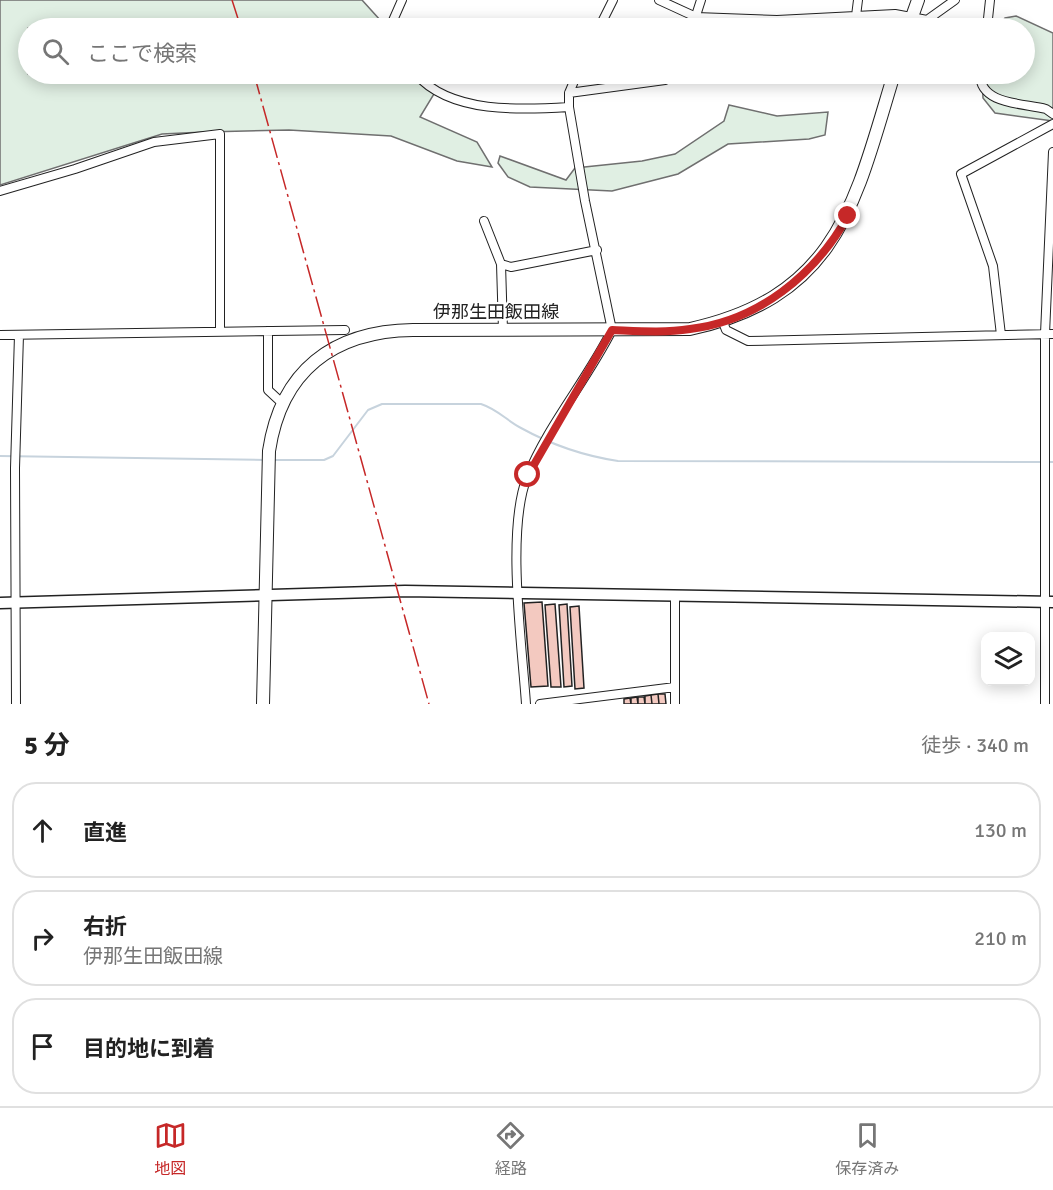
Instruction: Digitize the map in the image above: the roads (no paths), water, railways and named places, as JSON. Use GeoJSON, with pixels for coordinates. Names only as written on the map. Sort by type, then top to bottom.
{"type":"FeatureCollection","features":[{"type":"Feature","properties":{"kind":"main road"},"geometry":{"type":"LineString","coordinates":[[911,18],[918,0]]}},
{"type":"Feature","properties":{"kind":"main road","name":"伊那生田飯田線"},"geometry":{"type":"LineString","coordinates":[[263,704],[268,594],[269,451],[273,427],[282,403],[298,378],[316,359],[357,337],[397,330],[690,329],[723,322],[757,307],[792,285],[834,239],[855,198],[891,84]]}},
{"type":"Feature","properties":{"kind":"street"},"geometry":{"type":"LineString","coordinates":[[394,18],[402,0]]}},
{"type":"Feature","properties":{"kind":"street"},"geometry":{"type":"LineString","coordinates":[[604,18],[613,0]]}},
{"type":"Feature","properties":{"kind":"street"},"geometry":{"type":"LineString","coordinates":[[659,0],[696,17],[723,18]]}},
{"type":"Feature","properties":{"kind":"street"},"geometry":{"type":"LineString","coordinates":[[696,17],[701,0]]}},
{"type":"Feature","properties":{"kind":"street"},"geometry":{"type":"LineString","coordinates":[[856,16],[858,0]]}},
{"type":"Feature","properties":{"kind":"street"},"geometry":{"type":"LineString","coordinates":[[930,18],[955,0]]}},
{"type":"Feature","properties":{"kind":"street"},"geometry":{"type":"LineString","coordinates":[[988,18],[990,0]]}},
{"type":"Feature","properties":{"kind":"street"},"geometry":{"type":"LineString","coordinates":[[816,18],[856,16],[874,18]]}},
{"type":"Feature","properties":{"kind":"street"},"geometry":{"type":"LineString","coordinates":[[429,84],[439,92],[461,101],[514,109],[569,107]]}},
{"type":"Feature","properties":{"kind":"street"},"geometry":{"type":"LineString","coordinates":[[526,704],[519,592],[518,519],[521,494],[528,475],[612,330],[585,201],[569,107],[569,93],[573,84]]}},
{"type":"Feature","properties":{"kind":"street"},"geometry":{"type":"LineString","coordinates":[[569,93],[635,84]]}},
{"type":"Feature","properties":{"kind":"street"},"geometry":{"type":"LineString","coordinates":[[982,84],[992,97],[1046,109],[1053,114]]}},
{"type":"Feature","properties":{"kind":"street"},"geometry":{"type":"LineString","coordinates":[[1001,335],[993,266],[961,174],[1053,124]]}},
{"type":"Feature","properties":{"kind":"street"},"geometry":{"type":"LineString","coordinates":[[0,191],[154,142],[220,134],[220,331]]}},
{"type":"Feature","properties":{"kind":"street"},"geometry":{"type":"LineString","coordinates":[[1045,704],[1049,602],[1049,334],[1053,152]]}},
{"type":"Feature","properties":{"kind":"street"},"geometry":{"type":"LineString","coordinates":[[484,221],[501,264],[503,330]]}},
{"type":"Feature","properties":{"kind":"street"},"geometry":{"type":"LineString","coordinates":[[501,264],[511,267],[597,250]]}},
{"type":"Feature","properties":{"kind":"street"},"geometry":{"type":"LineString","coordinates":[[723,322],[726,330],[748,341],[1049,334]]}},
{"type":"Feature","properties":{"kind":"street"},"geometry":{"type":"LineString","coordinates":[[0,335],[345,330]]}},
{"type":"Feature","properties":{"kind":"street"},"geometry":{"type":"LineString","coordinates":[[268,331],[268,390],[282,403]]}},
{"type":"Feature","properties":{"kind":"street"},"geometry":{"type":"LineString","coordinates":[[16,704],[19,335]]}},
{"type":"Feature","properties":{"kind":"street"},"geometry":{"type":"LineString","coordinates":[[0,603],[268,594],[519,592],[1049,602]]}},
{"type":"Feature","properties":{"kind":"street"},"geometry":{"type":"LineString","coordinates":[[675,594],[675,704]]}},
{"type":"Feature","properties":{"kind":"street"},"geometry":{"type":"LineString","coordinates":[[540,704],[675,687]]}},
{"type":"Feature","properties":{"kind":"waterway"},"geometry":{"type":"LineString","coordinates":[[274,460],[324,460],[333,456],[368,410],[382,404],[481,404],[521,428],[568,449],[618,461],[1053,462]]}},
{"type":"Feature","properties":{"kind":"waterway"},"geometry":{"type":"LineString","coordinates":[[0,456],[266,460]]}}]}
